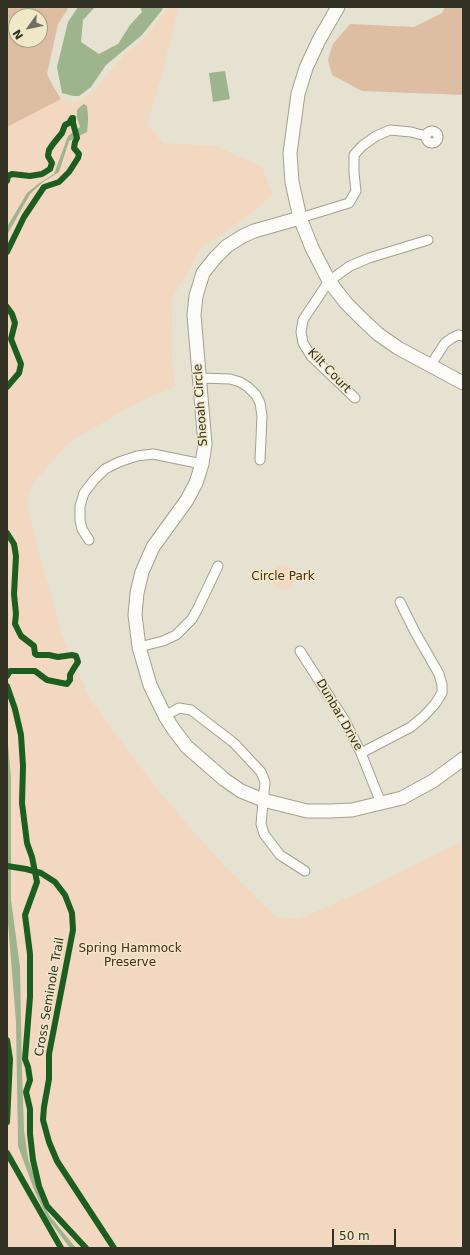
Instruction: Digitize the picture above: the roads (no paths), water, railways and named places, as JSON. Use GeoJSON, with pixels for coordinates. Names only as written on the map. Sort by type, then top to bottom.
{"type":"FeatureCollection","features":[{"type":"Feature","properties":{"kind":"street"},"geometry":{"type":"LineString","coordinates":[[338,7],[319,40],[306,68],[298,94],[290,152],[292,182],[300,218],[312,248],[329,281],[360,318],[378,334],[398,348],[430,366],[462,379]]}},
{"type":"Feature","properties":{"kind":"street"},"geometry":{"type":"LineString","coordinates":[[300,218],[349,204],[356,191],[354,155],[362,146],[376,136],[390,130],[411,132],[426,136]]}},
{"type":"Feature","properties":{"kind":"street","name":"Sheoah Circle"},"geometry":{"type":"LineString","coordinates":[[300,218],[254,231],[242,236],[227,246],[215,258],[204,273],[196,296],[194,315],[205,444],[202,464],[196,483],[187,500],[153,547],[142,572],[137,593],[135,615],[139,647],[150,685],[165,716],[187,747],[225,780],[241,791],[263,800],[307,811],[352,810],[402,798],[433,782],[463,759]]}},
{"type":"Feature","properties":{"kind":"street"},"geometry":{"type":"LineString","coordinates":[[329,281],[350,266],[370,258],[428,240]]}},
{"type":"Feature","properties":{"kind":"street","name":"Kilt Court"},"geometry":{"type":"LineString","coordinates":[[329,281],[303,320],[301,332],[303,343],[311,356],[355,398]]}},
{"type":"Feature","properties":{"kind":"street"},"geometry":{"type":"LineString","coordinates":[[430,366],[446,343],[458,335],[463,336]]}},
{"type":"Feature","properties":{"kind":"street"},"geometry":{"type":"LineString","coordinates":[[200,378],[230,379],[240,382],[256,395],[260,403],[262,416],[260,460]]}},
{"type":"Feature","properties":{"kind":"street"},"geometry":{"type":"LineString","coordinates":[[89,540],[82,528],[80,520],[80,506],[84,493],[105,469],[119,462],[137,456],[154,454],[202,464]]}},
{"type":"Feature","properties":{"kind":"street"},"geometry":{"type":"LineString","coordinates":[[139,647],[176,635],[185,626],[198,608],[218,566]]}},
{"type":"Feature","properties":{"kind":"street"},"geometry":{"type":"LineString","coordinates":[[361,753],[411,727],[435,704],[442,693],[442,685],[439,674],[400,602]]}},
{"type":"Feature","properties":{"kind":"street","name":"Dunbar Drive"},"geometry":{"type":"LineString","coordinates":[[300,651],[345,721],[361,753],[381,803]]}},
{"type":"Feature","properties":{"kind":"street"},"geometry":{"type":"LineString","coordinates":[[165,716],[179,708],[191,710],[234,743],[261,772],[265,782],[261,824],[264,834],[280,855],[305,871]]}},
{"type":"Feature","properties":{"kind":"park label","name":"Circle Park"},"geometry":{"type":"Point","coordinates":[283,577]}},
{"type":"Feature","properties":{"kind":"park label","name":"Spring Hammock Preserve"},"geometry":{"type":"Point","coordinates":[130,956]}}]}
